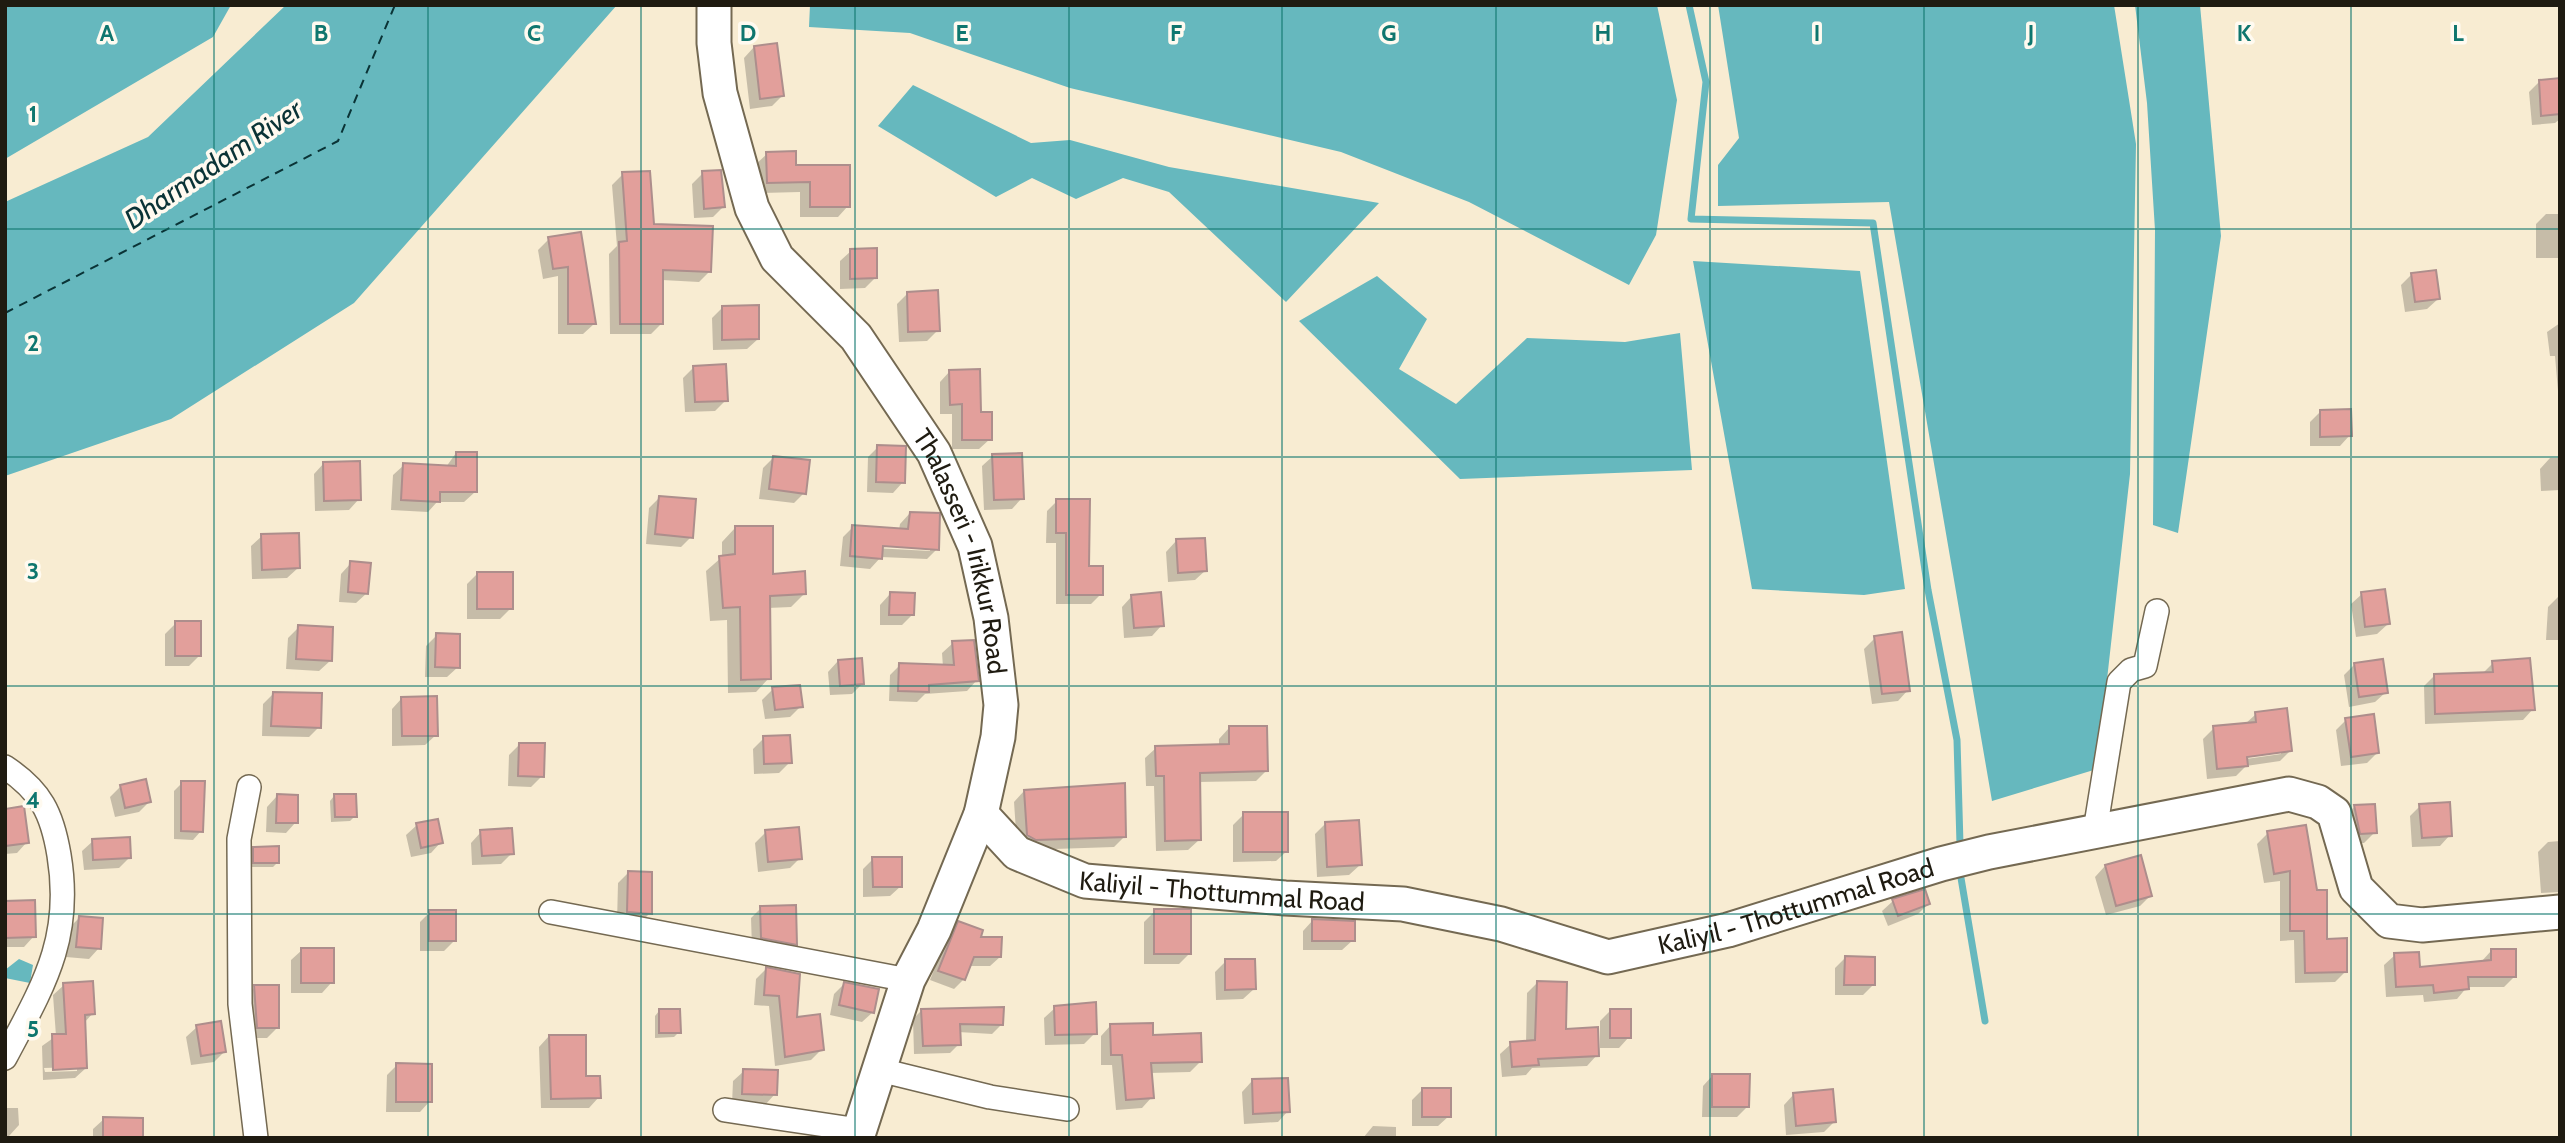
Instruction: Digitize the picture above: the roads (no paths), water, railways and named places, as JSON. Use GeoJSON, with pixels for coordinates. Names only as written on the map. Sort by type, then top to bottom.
{"type":"FeatureCollection","features":[{"type":"Feature","properties":{"kind":"main road","name":"Thalasseri - Irikkur Road"},"geometry":{"type":"LineString","coordinates":[[715,5],[714,43],[720,93],[752,208],[778,258],[856,337],[934,453],[975,546],[991,618],[1001,705],[998,737],[981,814],[934,930],[908,980],[858,1134]]}},
{"type":"Feature","properties":{"kind":"main road","name":"Kaliyil - Thottummal Road"},"geometry":{"type":"LineString","coordinates":[[981,814],[1017,853],[1085,881],[1285,898],[1403,904],[1501,924],[1608,957],[1728,930],[1941,864],[2290,794],[2318,802],[2334,813],[2356,888],[2389,921],[2422,925],[2560,912]]}},
{"type":"Feature","properties":{"kind":"street"},"geometry":{"type":"LineString","coordinates":[[2095,831],[2119,682],[2131,670],[2146,666],[2157,611]]}},
{"type":"Feature","properties":{"kind":"street"},"geometry":{"type":"LineString","coordinates":[[5,766],[44,802],[56,835],[64,888],[62,932],[50,969],[5,1058]]}},
{"type":"Feature","properties":{"kind":"street"},"geometry":{"type":"LineString","coordinates":[[249,787],[239,839],[240,1004],[256,1138]]}},
{"type":"Feature","properties":{"kind":"street"},"geometry":{"type":"LineString","coordinates":[[551,912],[908,980]]}},
{"type":"Feature","properties":{"kind":"street"},"geometry":{"type":"LineString","coordinates":[[880,1070],[989,1097],[1067,1109]]}},
{"type":"Feature","properties":{"kind":"street"},"geometry":{"type":"LineString","coordinates":[[725,1110],[858,1134]]}},
{"type":"Feature","properties":{"kind":"water"},"geometry":{"type":"Polygon","coordinates":[[[5,5],[231,5],[213,37],[5,159],[5,5]]]}},
{"type":"Feature","properties":{"kind":"water","name":"Dharmadam River"},"geometry":{"type":"Polygon","coordinates":[[[286,5],[617,5],[354,303],[171,419],[5,476],[5,202],[148,137],[286,5]]]}},
{"type":"Feature","properties":{"kind":"water"},"geometry":{"type":"Polygon","coordinates":[[[810,5],[1657,5],[1677,100],[1656,235],[1629,285],[1469,202],[1341,152],[1070,88],[910,33],[809,27],[810,5]]]}},
{"type":"Feature","properties":{"kind":"water"},"geometry":{"type":"Polygon","coordinates":[[[1718,5],[2114,5],[2136,144],[2130,474],[2097,769],[1992,801],[1889,202],[1718,206],[1718,165],[1739,138],[1718,5]]]}},
{"type":"Feature","properties":{"kind":"water"},"geometry":{"type":"Polygon","coordinates":[[[2135,5],[2200,5],[2221,236],[2178,533],[2153,525],[2155,230],[2147,103],[2135,5]]]}},
{"type":"Feature","properties":{"kind":"water"},"geometry":{"type":"Polygon","coordinates":[[[913,85],[1031,143],[1070,140],[1169,167],[1379,203],[1286,302],[1169,192],[1123,178],[1076,199],[1032,178],[996,197],[878,126],[913,85]]]}},
{"type":"Feature","properties":{"kind":"water"},"geometry":{"type":"Polygon","coordinates":[[[1693,261],[1860,271],[1905,589],[1864,595],[1752,589],[1693,261]]]}},
{"type":"Feature","properties":{"kind":"water"},"geometry":{"type":"Polygon","coordinates":[[[1377,276],[1427,319],[1399,369],[1456,404],[1527,338],[1625,342],[1680,333],[1692,470],[1460,479],[1299,321],[1377,276]]]}},
{"type":"Feature","properties":{"kind":"water"},"geometry":{"type":"Polygon","coordinates":[[[19,959],[33,965],[30,983],[5,978],[5,970],[19,959]]]}},
{"type":"Feature","properties":{"kind":"waterway"},"geometry":{"type":"LineString","coordinates":[[1689,5],[1706,82],[1691,219],[1873,223],[1928,590],[1957,740],[1960,844]]}},
{"type":"Feature","properties":{"kind":"waterway"},"geometry":{"type":"LineString","coordinates":[[1961,878],[1985,1021]]}}]}
